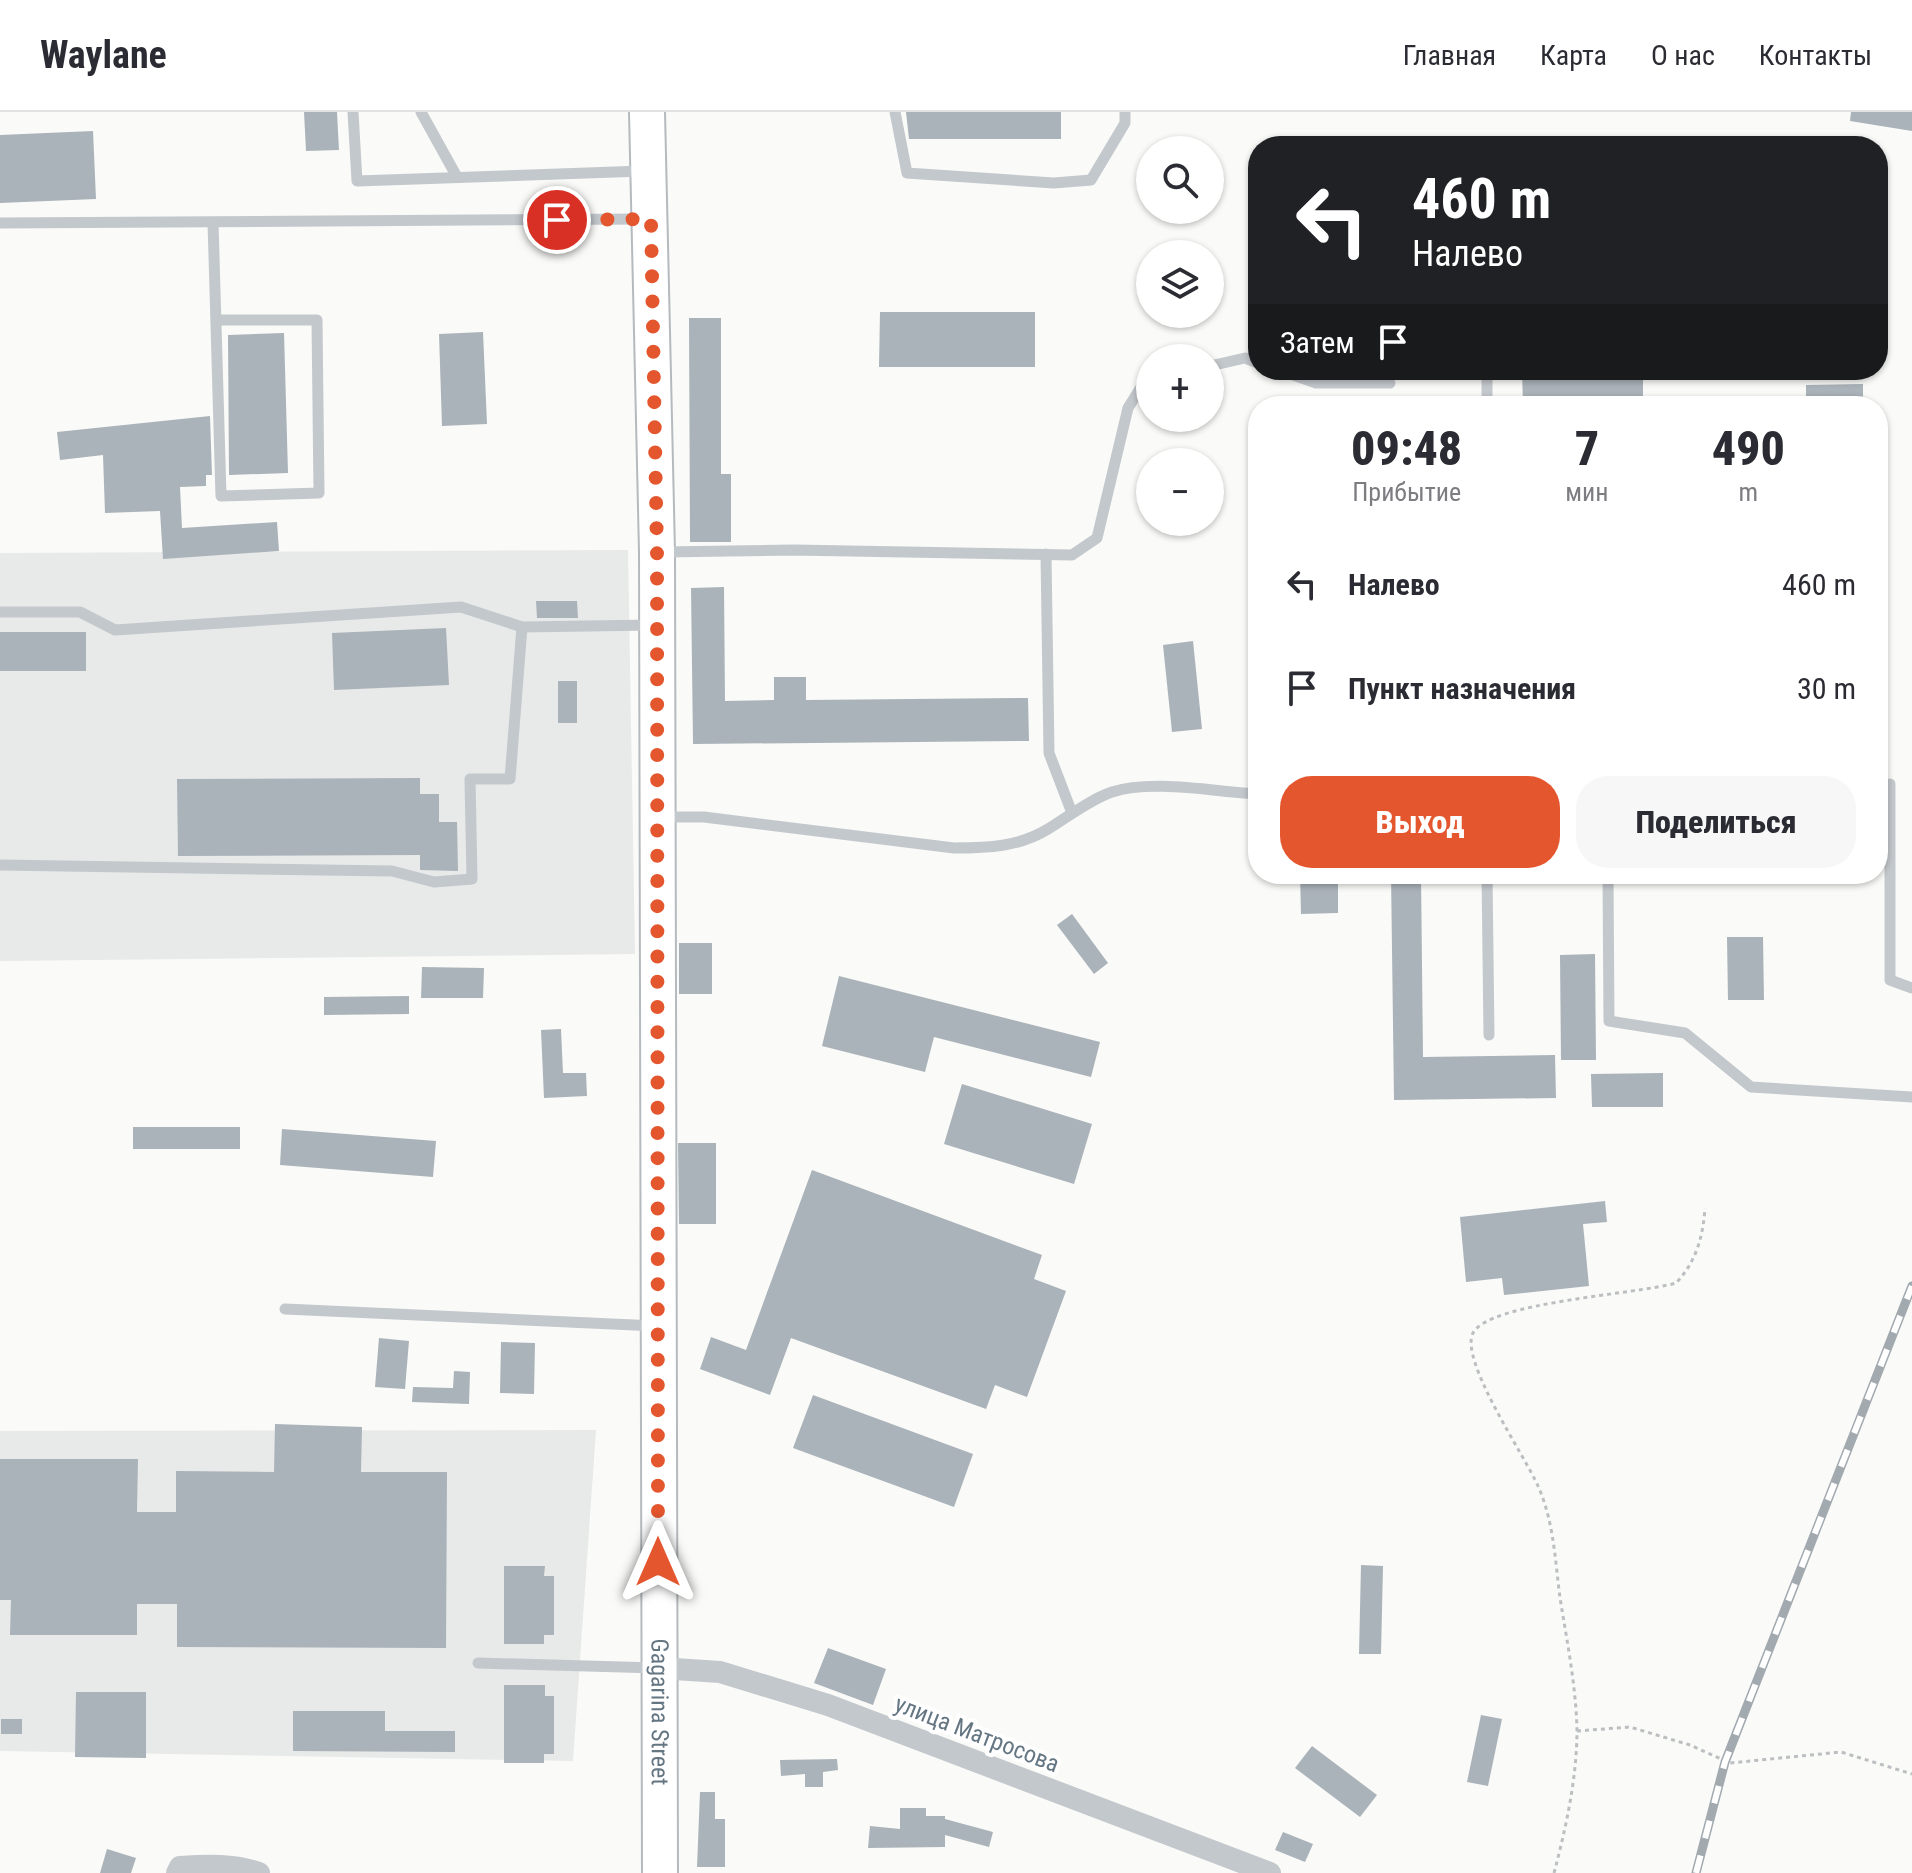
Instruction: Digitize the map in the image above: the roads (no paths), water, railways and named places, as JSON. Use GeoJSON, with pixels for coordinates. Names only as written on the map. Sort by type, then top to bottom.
{"type":"FeatureCollection","features":[{"type":"Feature","properties":{"kind":"main road","name":"Gagarina Street"},"geometry":{"type":"LineString","coordinates":[[647,112],[657,552],[660,1873]]}},
{"type":"Feature","properties":{"kind":"street","name":"улица Матросова"},"geometry":{"type":"LineString","coordinates":[[659,1668],[720,1672],[799,1695],[1270,1873]]}},
{"type":"Feature","properties":{"kind":"street"},"geometry":{"type":"LineString","coordinates":[[177,1873],[180,1867],[204,1865],[243,1867],[259,1873]]}},
{"type":"Feature","properties":{"kind":"lane"},"geometry":{"type":"LineString","coordinates":[[353,112],[357,181],[649,171]]}},
{"type":"Feature","properties":{"kind":"lane"},"geometry":{"type":"LineString","coordinates":[[421,112],[457,177]]}},
{"type":"Feature","properties":{"kind":"lane"},"geometry":{"type":"LineString","coordinates":[[895,112],[907,173],[1054,183],[1091,180],[1125,123],[1125,112]]}},
{"type":"Feature","properties":{"kind":"lane"},"geometry":{"type":"LineString","coordinates":[[0,223],[651,219]]}},
{"type":"Feature","properties":{"kind":"lane"},"geometry":{"type":"LineString","coordinates":[[213,222],[221,496],[319,493],[317,320],[216,320]]}},
{"type":"Feature","properties":{"kind":"lane"},"geometry":{"type":"LineString","coordinates":[[1224,363],[1248,359]]}},
{"type":"Feature","properties":{"kind":"lane"},"geometry":{"type":"LineString","coordinates":[[1307,380],[1316,383],[1390,383]]}},
{"type":"Feature","properties":{"kind":"lane"},"geometry":{"type":"LineString","coordinates":[[657,552],[1072,555],[1097,538],[1128,408],[1136,395]]}},
{"type":"Feature","properties":{"kind":"lane"},"geometry":{"type":"LineString","coordinates":[[1046,554],[1049,753],[1072,813]]}},
{"type":"Feature","properties":{"kind":"lane"},"geometry":{"type":"LineString","coordinates":[[0,612],[80,612],[115,630],[461,607],[522,627],[655,625]]}},
{"type":"Feature","properties":{"kind":"lane"},"geometry":{"type":"LineString","coordinates":[[0,865],[392,871],[434,882],[472,879],[470,779],[510,779],[522,627]]}},
{"type":"Feature","properties":{"kind":"lane"},"geometry":{"type":"LineString","coordinates":[[1890,784],[1890,980],[1912,988]]}},
{"type":"Feature","properties":{"kind":"lane"},"geometry":{"type":"LineString","coordinates":[[656,817],[704,817],[954,848],[989,848],[1017,843],[1111,792],[1144,787],[1248,793]]}},
{"type":"Feature","properties":{"kind":"lane"},"geometry":{"type":"LineString","coordinates":[[1487,884],[1489,1035]]}},
{"type":"Feature","properties":{"kind":"lane"},"geometry":{"type":"LineString","coordinates":[[1608,884],[1609,1021],[1685,1033],[1751,1087],[1912,1097]]}},
{"type":"Feature","properties":{"kind":"lane"},"geometry":{"type":"LineString","coordinates":[[285,1309],[658,1326]]}},
{"type":"Feature","properties":{"kind":"lane"},"geometry":{"type":"LineString","coordinates":[[478,1663],[659,1668]]}},
{"type":"Feature","properties":{"kind":"railway"},"geometry":{"type":"LineString","coordinates":[[1696,1873],[1725,1762],[1912,1286]]}}]}
